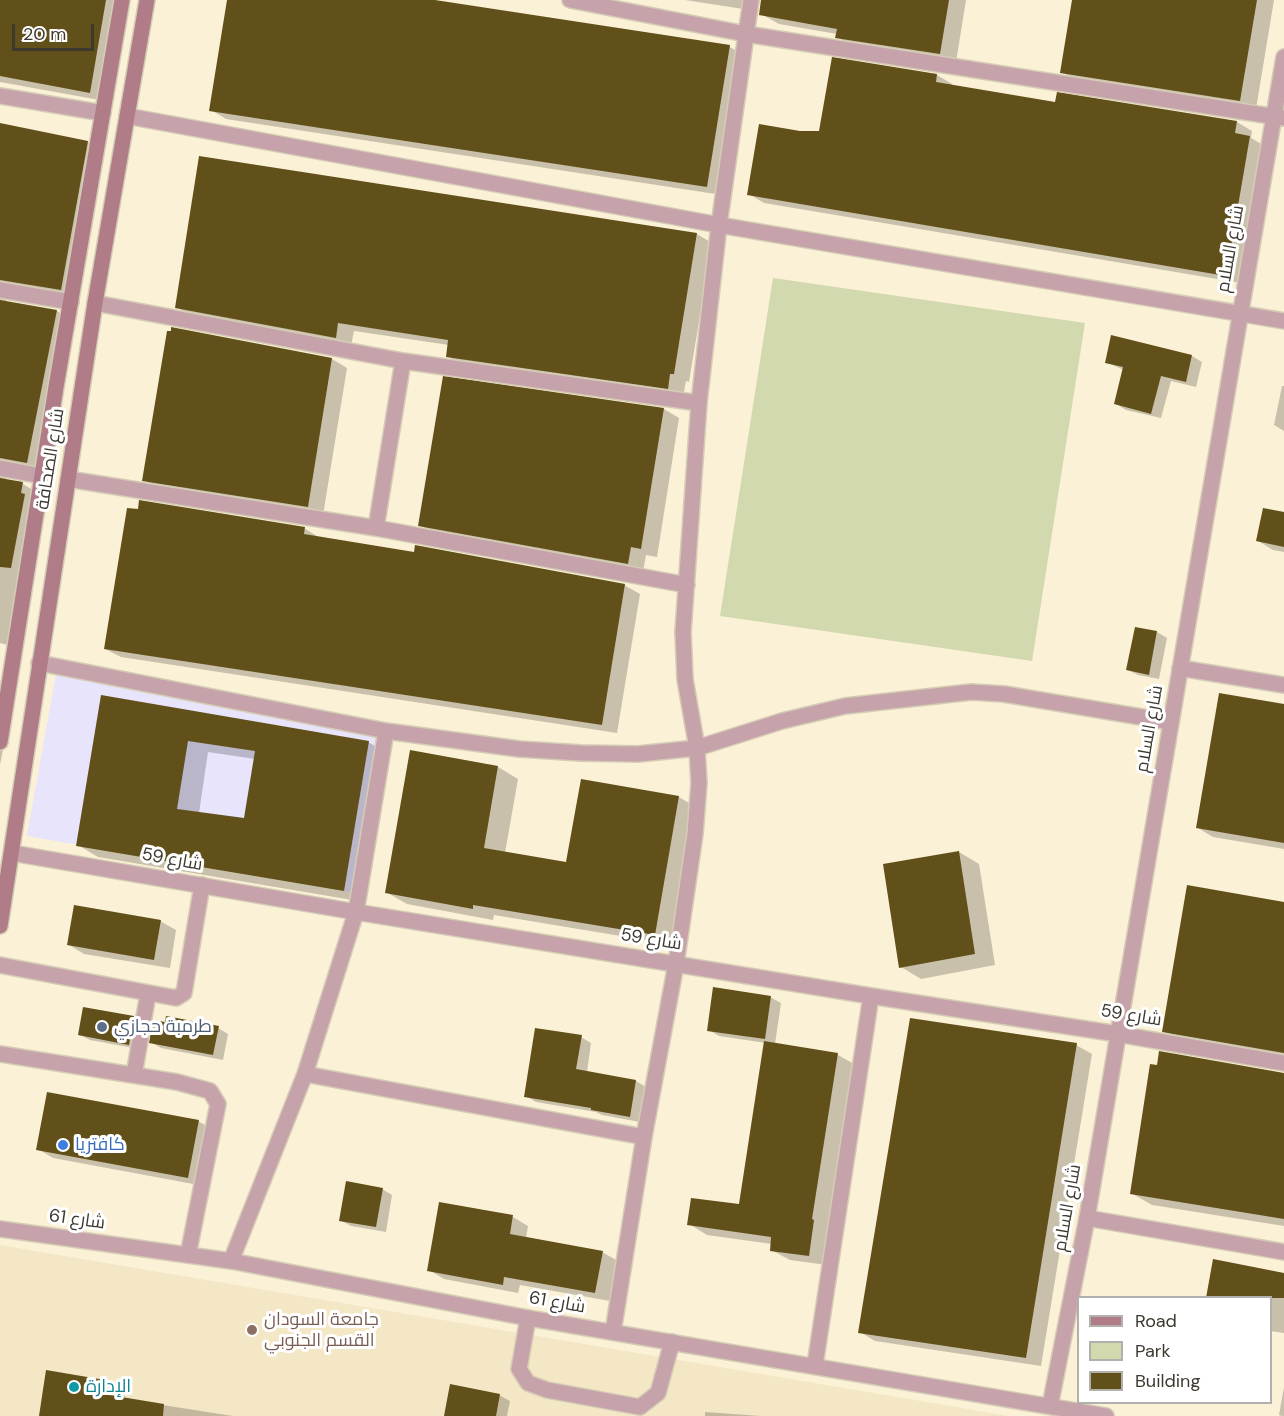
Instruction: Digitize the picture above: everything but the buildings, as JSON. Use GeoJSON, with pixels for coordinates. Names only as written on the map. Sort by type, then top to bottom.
{"type":"FeatureCollection","features":[{"type":"Feature","properties":{"kind":"main road","name":"شارع الصحافة"},"geometry":{"type":"LineString","coordinates":[[0,742],[7,657],[42,476],[122,0]]}},
{"type":"Feature","properties":{"kind":"main road","name":"شارع الصحافة"},"geometry":{"type":"LineString","coordinates":[[0,926],[95,303],[147,0]]}},
{"type":"Feature","properties":{"kind":"street"},"geometry":{"type":"LineString","coordinates":[[570,0],[746,34],[1279,117]]}},
{"type":"Feature","properties":{"kind":"street"},"geometry":{"type":"LineString","coordinates":[[613,1332],[676,964],[695,834],[699,783],[697,748],[685,679],[683,632],[699,403],[719,225],[751,0]]}},
{"type":"Feature","properties":{"kind":"street","name":"شارع السلام"},"geometry":{"type":"LineString","coordinates":[[1050,1406],[1087,1218],[1239,314],[1279,117],[1284,57]]}},
{"type":"Feature","properties":{"kind":"street"},"geometry":{"type":"LineString","coordinates":[[0,96],[103,113]]}},
{"type":"Feature","properties":{"kind":"street"},"geometry":{"type":"LineString","coordinates":[[127,116],[719,225],[1284,321]]}},
{"type":"Feature","properties":{"kind":"street"},"geometry":{"type":"LineString","coordinates":[[0,290],[71,302]]}},
{"type":"Feature","properties":{"kind":"street"},"geometry":{"type":"LineString","coordinates":[[95,303],[403,361],[699,403]]}},
{"type":"Feature","properties":{"kind":"street"},"geometry":{"type":"LineString","coordinates":[[376,528],[403,361]]}},
{"type":"Feature","properties":{"kind":"street"},"geometry":{"type":"LineString","coordinates":[[0,468],[42,476]]}},
{"type":"Feature","properties":{"kind":"street"},"geometry":{"type":"LineString","coordinates":[[68,479],[376,528],[687,585]]}},
{"type":"Feature","properties":{"kind":"street"},"geometry":{"type":"LineString","coordinates":[[39,663],[386,731],[519,749],[581,753],[638,754],[697,748],[782,721],[845,706],[971,692],[1004,694],[1171,722]]}},
{"type":"Feature","properties":{"kind":"street"},"geometry":{"type":"LineString","coordinates":[[1180,668],[1284,685]]}},
{"type":"Feature","properties":{"kind":"street"},"geometry":{"type":"LineString","coordinates":[[231,1262],[305,1074],[356,912],[386,731]]}},
{"type":"Feature","properties":{"kind":"street","name":"شارع 59"},"geometry":{"type":"LineString","coordinates":[[12,853],[356,912],[1118,1034],[1284,1063]]}},
{"type":"Feature","properties":{"kind":"street"},"geometry":{"type":"LineString","coordinates":[[0,965],[176,998],[184,993],[202,885]]}},
{"type":"Feature","properties":{"kind":"street"},"geometry":{"type":"LineString","coordinates":[[134,1075],[148,994]]}},
{"type":"Feature","properties":{"kind":"street"},"geometry":{"type":"LineString","coordinates":[[815,1365],[871,996]]}},
{"type":"Feature","properties":{"kind":"street"},"geometry":{"type":"LineString","coordinates":[[0,1054],[195,1085],[210,1091],[218,1104],[188,1255]]}},
{"type":"Feature","properties":{"kind":"street"},"geometry":{"type":"LineString","coordinates":[[305,1074],[645,1137]]}},
{"type":"Feature","properties":{"kind":"street"},"geometry":{"type":"LineString","coordinates":[[1087,1218],[1284,1252]]}},
{"type":"Feature","properties":{"kind":"street","name":"شارع 61"},"geometry":{"type":"LineString","coordinates":[[0,1229],[231,1262],[528,1318],[1106,1416]]}},
{"type":"Feature","properties":{"kind":"street"},"geometry":{"type":"LineString","coordinates":[[528,1318],[519,1369],[528,1383],[547,1390],[640,1407],[658,1393],[672,1342]]}},
{"type":"Feature","properties":{"kind":"shaded area"},"geometry":{"type":"Polygon","coordinates":[[[56,674],[377,735],[351,892],[27,836],[56,674]]]}},
{"type":"Feature","properties":{"kind":"shaded area","name":"جامعة السودان القسم الجنوبي"},"geometry":{"type":"Polygon","coordinates":[[[0,1245],[1009,1416],[0,1416],[0,1245]]]}},
{"type":"Feature","properties":{"kind":"green space"},"geometry":{"type":"Polygon","coordinates":[[[773,278],[1085,323],[1032,661],[720,616],[773,278]]]}},
{"type":"Feature","properties":{"kind":"place","name":"طرمبة حجازي"},"geometry":{"type":"Point","coordinates":[102,1027]}},
{"type":"Feature","properties":{"kind":"place","name":"كافتريا"},"geometry":{"type":"Point","coordinates":[63,1145]}},
{"type":"Feature","properties":{"kind":"place","name":"جامعة السودان القسم الجنوبي"},"geometry":{"type":"Point","coordinates":[252,1330]}},
{"type":"Feature","properties":{"kind":"place","name":"الإدارة"},"geometry":{"type":"Point","coordinates":[74,1387]}}]}
